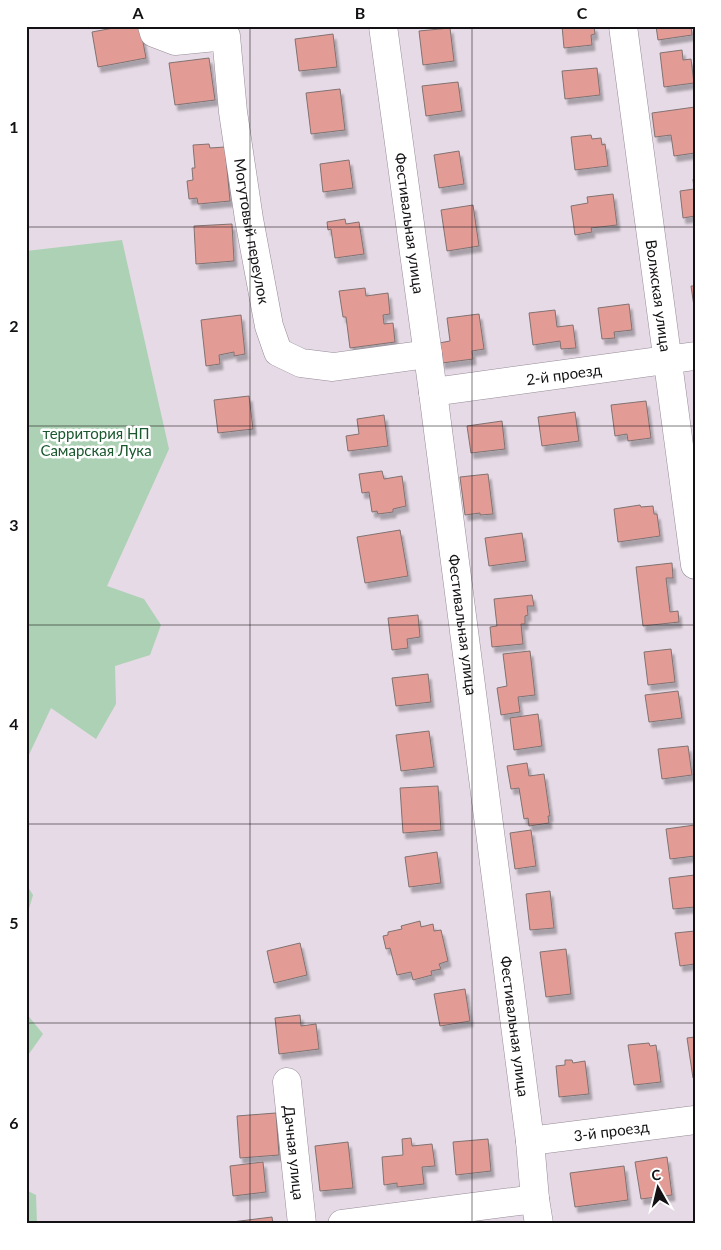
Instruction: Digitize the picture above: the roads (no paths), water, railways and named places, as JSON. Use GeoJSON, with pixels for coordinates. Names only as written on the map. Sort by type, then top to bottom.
{"type":"FeatureCollection","features":[{"type":"Feature","properties":{"kind":"street","name":"Могутовый переулок"},"geometry":{"type":"LineString","coordinates":[[152,26],[154,32],[175,41],[230,31],[233,112],[248,219],[268,326],[278,352],[301,364],[334,367],[428,354]]}},
{"type":"Feature","properties":{"kind":"street","name":"Фестивальная улица"},"geometry":{"type":"LineString","coordinates":[[383,26],[433,392],[530,1141],[537,1212]]}},
{"type":"Feature","properties":{"kind":"street","name":"Волжская улица"},"geometry":{"type":"LineString","coordinates":[[623,26],[695,565]]}},
{"type":"Feature","properties":{"kind":"street","name":"2-й проезд"},"geometry":{"type":"LineString","coordinates":[[433,392],[695,356]]}},
{"type":"Feature","properties":{"kind":"street","name":"Дачная улица"},"geometry":{"type":"LineString","coordinates":[[287,1082],[302,1224]]}},
{"type":"Feature","properties":{"kind":"street","name":"3-й проезд"},"geometry":{"type":"LineString","coordinates":[[530,1141],[695,1120]]}},
{"type":"Feature","properties":{"kind":"street"},"geometry":{"type":"LineString","coordinates":[[342,1224],[537,1212]]}},
{"type":"Feature","properties":{"kind":"park label","name":"территория НП Самарская Лука"},"geometry":{"type":"Point","coordinates":[96,442]}}]}
